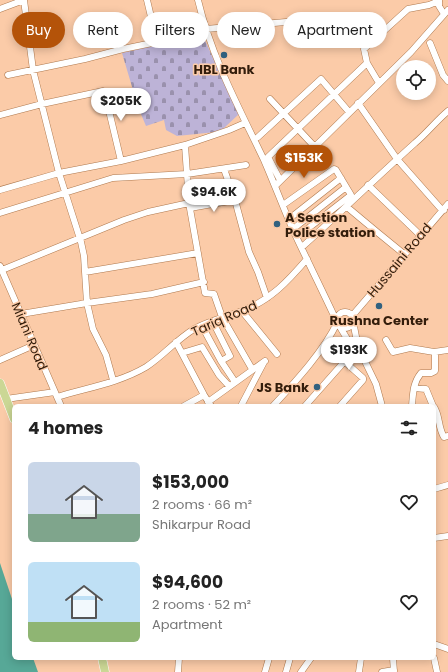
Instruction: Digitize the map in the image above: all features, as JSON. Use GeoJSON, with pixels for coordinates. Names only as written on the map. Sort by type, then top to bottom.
{"type":"FeatureCollection","features":[{"type":"Feature","properties":{"kind":"main road"},"geometry":{"type":"LineString","coordinates":[[0,383],[12,414]]}},
{"type":"Feature","properties":{"kind":"main road"},"geometry":{"type":"LineString","coordinates":[[103,660],[106,672]]}},
{"type":"Feature","properties":{"kind":"street"},"geometry":{"type":"LineString","coordinates":[[0,9],[24,0],[33,70],[59,173],[80,238],[84,256],[87,303],[93,329],[106,355],[113,380]]}},
{"type":"Feature","properties":{"kind":"street"},"geometry":{"type":"LineString","coordinates":[[147,0],[150,12]]}},
{"type":"Feature","properties":{"kind":"street"},"geometry":{"type":"LineString","coordinates":[[198,0],[201,12]]}},
{"type":"Feature","properties":{"kind":"street"},"geometry":{"type":"LineString","coordinates":[[275,186],[411,52],[446,12],[439,6],[439,1],[429,5],[421,5],[408,9],[364,49],[367,63],[379,83]]}},
{"type":"Feature","properties":{"kind":"street"},"geometry":{"type":"LineString","coordinates":[[209,29],[283,22]]}},
{"type":"Feature","properties":{"kind":"street"},"geometry":{"type":"LineString","coordinates":[[209,37],[245,123],[275,186],[293,229],[338,323],[349,342],[352,354]]}},
{"type":"Feature","properties":{"kind":"street"},"geometry":{"type":"LineString","coordinates":[[430,43],[443,75],[448,79]]}},
{"type":"Feature","properties":{"kind":"street"},"geometry":{"type":"LineString","coordinates":[[8,75],[141,45]]}},
{"type":"Feature","properties":{"kind":"street"},"geometry":{"type":"LineString","coordinates":[[280,180],[268,157],[367,63]]}},
{"type":"Feature","properties":{"kind":"street"},"geometry":{"type":"LineString","coordinates":[[258,137],[321,79],[349,112]]}},
{"type":"Feature","properties":{"kind":"street"},"geometry":{"type":"LineString","coordinates":[[0,115],[103,91],[121,161]]}},
{"type":"Feature","properties":{"kind":"street"},"geometry":{"type":"LineString","coordinates":[[270,99],[314,146]]}},
{"type":"Feature","properties":{"kind":"street"},"geometry":{"type":"LineString","coordinates":[[358,103],[397,159],[445,210]]}},
{"type":"Feature","properties":{"kind":"street"},"geometry":{"type":"LineString","coordinates":[[302,247],[347,207],[368,185],[448,111]]}},
{"type":"Feature","properties":{"kind":"street"},"geometry":{"type":"LineString","coordinates":[[0,190],[59,173],[121,161],[185,145],[245,123]]}},
{"type":"Feature","properties":{"kind":"street"},"geometry":{"type":"LineString","coordinates":[[185,145],[190,206],[205,293],[214,294],[222,317],[252,369]]}},
{"type":"Feature","properties":{"kind":"street"},"geometry":{"type":"LineString","coordinates":[[0,212],[113,178],[187,174],[246,165]]}},
{"type":"Feature","properties":{"kind":"street"},"geometry":{"type":"LineString","coordinates":[[224,169],[249,252],[267,298]]}},
{"type":"Feature","properties":{"kind":"street"},"geometry":{"type":"LineString","coordinates":[[283,205],[332,170],[336,170],[351,195],[297,237]]}},
{"type":"Feature","properties":{"kind":"street"},"geometry":{"type":"LineString","coordinates":[[289,219],[341,178]]}},
{"type":"Feature","properties":{"kind":"street"},"geometry":{"type":"LineString","coordinates":[[368,185],[420,235]]}},
{"type":"Feature","properties":{"kind":"street"},"geometry":{"type":"LineString","coordinates":[[293,229],[346,187]]}},
{"type":"Feature","properties":{"kind":"street"},"geometry":{"type":"LineString","coordinates":[[1,268],[148,212],[234,200]]}},
{"type":"Feature","properties":{"kind":"street","name":"Hussaini Road"},"geometry":{"type":"LineString","coordinates":[[352,319],[404,254],[420,235],[445,210],[448,204]]}},
{"type":"Feature","properties":{"kind":"street"},"geometry":{"type":"LineString","coordinates":[[347,207],[404,254]]}},
{"type":"Feature","properties":{"kind":"street"},"geometry":{"type":"LineString","coordinates":[[86,272],[198,253]]}},
{"type":"Feature","properties":{"kind":"street","name":"Tariq Road"},"geometry":{"type":"LineString","coordinates":[[6,399],[56,395],[135,373],[147,366],[194,329],[222,317],[242,311],[267,298],[284,285],[308,259]]}},
{"type":"Feature","properties":{"kind":"street","name":"Miani Road"},"geometry":{"type":"LineString","coordinates":[[1,268],[59,404]]}},
{"type":"Feature","properties":{"kind":"street"},"geometry":{"type":"LineString","coordinates":[[21,314],[152,294],[204,282]]}},
{"type":"Feature","properties":{"kind":"street"},"geometry":{"type":"LineString","coordinates":[[242,311],[277,354]]}},
{"type":"Feature","properties":{"kind":"street"},"geometry":{"type":"LineString","coordinates":[[275,404],[301,375],[332,333],[338,323],[338,315],[342,312],[348,313],[352,319],[358,347],[376,384],[381,404]]}},
{"type":"Feature","properties":{"kind":"street"},"geometry":{"type":"LineString","coordinates":[[338,323],[348,328],[352,319]]}},
{"type":"Feature","properties":{"kind":"street"},"geometry":{"type":"LineString","coordinates":[[213,322],[230,356],[221,361]]}},
{"type":"Feature","properties":{"kind":"street"},"geometry":{"type":"LineString","coordinates":[[202,326],[221,361],[235,382]]}},
{"type":"Feature","properties":{"kind":"street"},"geometry":{"type":"LineString","coordinates":[[386,340],[393,352],[410,348],[435,352],[448,350]]}},
{"type":"Feature","properties":{"kind":"street"},"geometry":{"type":"LineString","coordinates":[[176,342],[210,404],[229,386],[265,361],[242,404]]}},
{"type":"Feature","properties":{"kind":"street"},"geometry":{"type":"LineString","coordinates":[[0,360],[34,345]]}},
{"type":"Feature","properties":{"kind":"street"},"geometry":{"type":"LineString","coordinates":[[182,354],[202,347],[219,375],[229,386]]}},
{"type":"Feature","properties":{"kind":"street"},"geometry":{"type":"LineString","coordinates":[[311,404],[358,347]]}},
{"type":"Feature","properties":{"kind":"street"},"geometry":{"type":"LineString","coordinates":[[412,404],[414,388],[421,373],[431,373],[435,371],[435,352]]}},
{"type":"Feature","properties":{"kind":"street"},"geometry":{"type":"LineString","coordinates":[[342,404],[363,380],[345,362]]}},
{"type":"Feature","properties":{"kind":"street"},"geometry":{"type":"LineString","coordinates":[[414,388],[426,389],[433,404]]}},
{"type":"Feature","properties":{"kind":"street"},"geometry":{"type":"LineString","coordinates":[[188,404],[204,395]]}},
{"type":"Feature","properties":{"kind":"street"},"geometry":{"type":"LineString","coordinates":[[436,410],[442,434],[444,437],[448,436]]}},
{"type":"Feature","properties":{"kind":"street"},"geometry":{"type":"LineString","coordinates":[[436,488],[448,485]]}},
{"type":"Feature","properties":{"kind":"street"},"geometry":{"type":"LineString","coordinates":[[436,538],[448,536]]}},
{"type":"Feature","properties":{"kind":"street"},"geometry":{"type":"LineString","coordinates":[[436,645],[448,649]]}},
{"type":"Feature","properties":{"kind":"street"},"geometry":{"type":"LineString","coordinates":[[178,672],[179,660]]}},
{"type":"Feature","properties":{"kind":"street"},"geometry":{"type":"LineString","coordinates":[[265,672],[268,660]]}},
{"type":"Feature","properties":{"kind":"street"},"geometry":{"type":"LineString","coordinates":[[286,672],[289,660]]}},
{"type":"Feature","properties":{"kind":"street"},"geometry":{"type":"LineString","coordinates":[[301,672],[302,668],[309,660]]}},
{"type":"Feature","properties":{"kind":"street"},"geometry":{"type":"LineString","coordinates":[[359,672],[361,660]]}},
{"type":"Feature","properties":{"kind":"street"},"geometry":{"type":"LineString","coordinates":[[382,672],[394,671],[393,660]]}},
{"type":"Feature","properties":{"kind":"street"},"geometry":{"type":"LineString","coordinates":[[434,660],[437,672]]}},
{"type":"Feature","properties":{"kind":"green space"},"geometry":{"type":"Polygon","coordinates":[[[143,48],[208,48],[239,114],[224,128],[216,132],[177,136],[166,130],[164,120],[146,126],[138,107],[122,53],[143,48]]]}},
{"type":"Feature","properties":{"kind":"water"},"geometry":{"type":"Polygon","coordinates":[[[0,563],[12,599],[12,660],[34,660],[38,672],[0,672],[0,563]]]}},
{"type":"Feature","properties":{"kind":"place","name":"HBL Bank"},"geometry":{"type":"Point","coordinates":[224,55]}},
{"type":"Feature","properties":{"kind":"place","name":"A Section Police station"},"geometry":{"type":"Point","coordinates":[277,224]}},
{"type":"Feature","properties":{"kind":"place","name":"Rushna Center"},"geometry":{"type":"Point","coordinates":[379,306]}},
{"type":"Feature","properties":{"kind":"place","name":"JS Bank"},"geometry":{"type":"Point","coordinates":[317,387]}}]}
